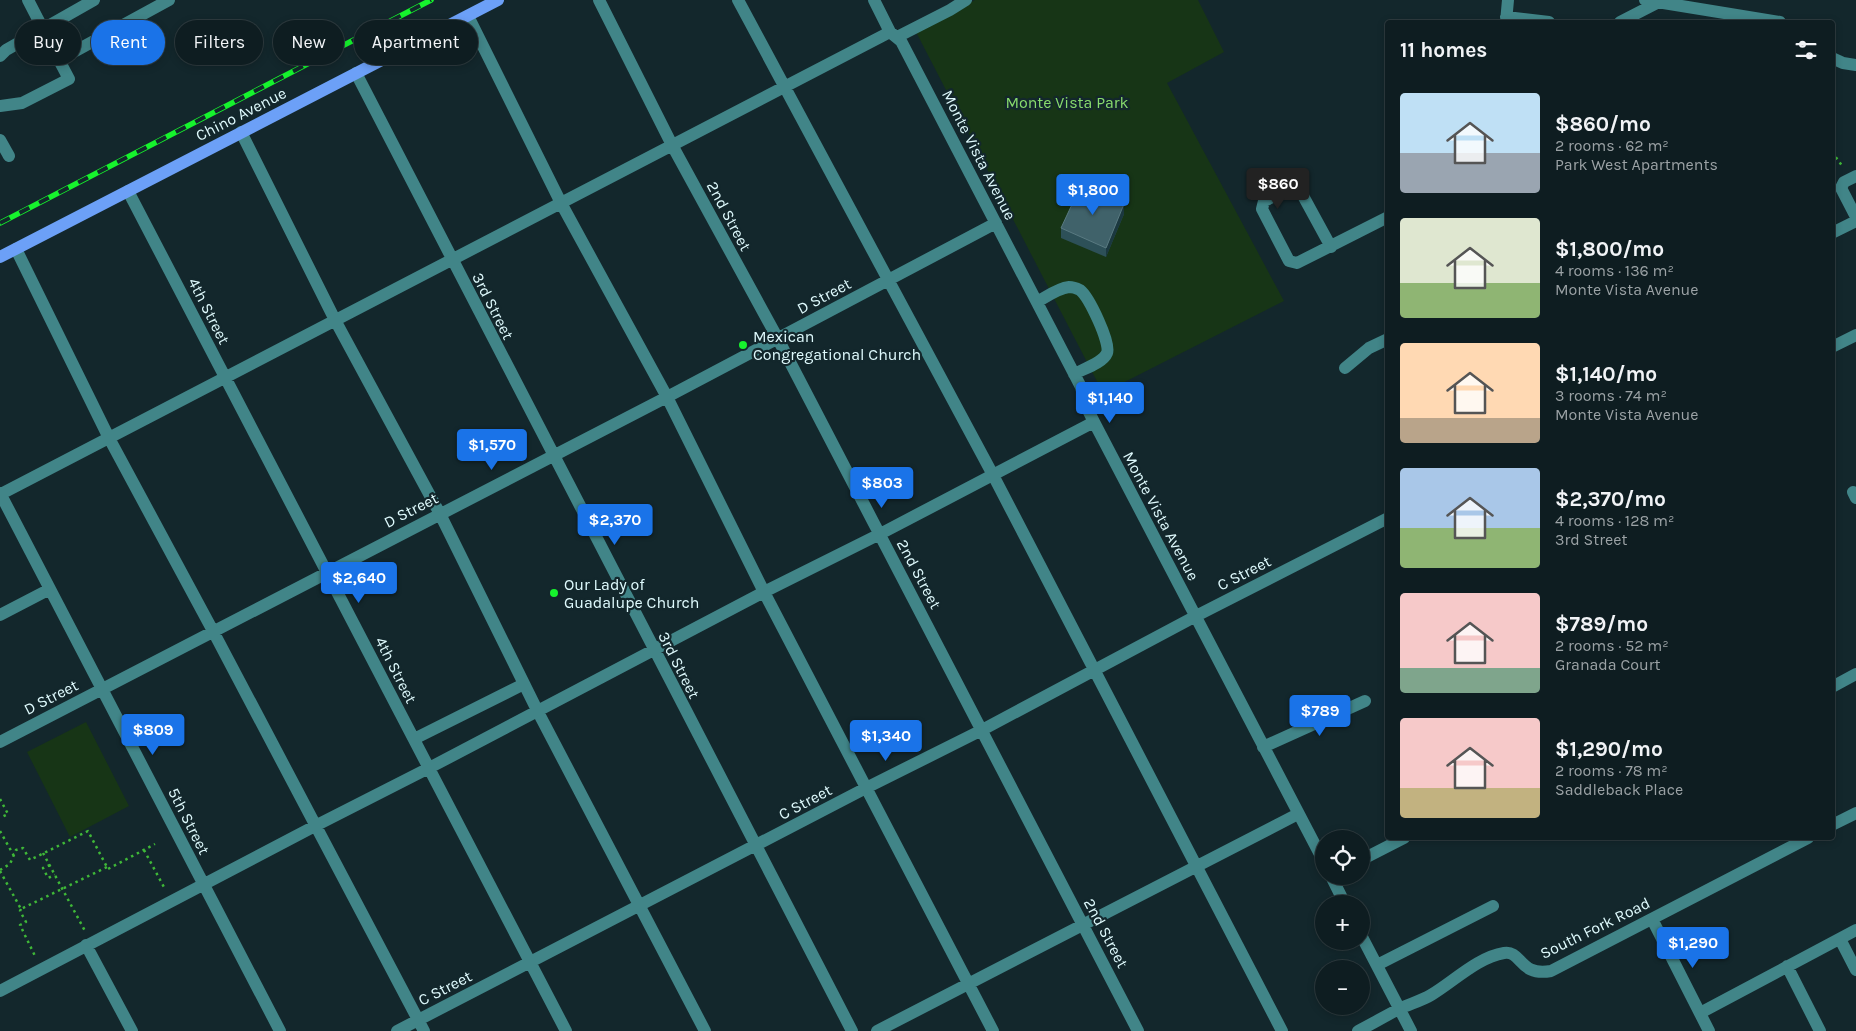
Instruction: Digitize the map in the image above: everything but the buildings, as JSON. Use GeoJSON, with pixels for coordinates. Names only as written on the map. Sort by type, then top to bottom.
{"type":"FeatureCollection","features":[{"type":"Feature","properties":{"kind":"main road","name":"Chino Avenue"},"geometry":{"type":"LineString","coordinates":[[0,257],[498,0]]}},
{"type":"Feature","properties":{"kind":"street"},"geometry":{"type":"LineString","coordinates":[[28,0],[39,20]]}},
{"type":"Feature","properties":{"kind":"street"},"geometry":{"type":"LineString","coordinates":[[58,20],[94,0]]}},
{"type":"Feature","properties":{"kind":"street"},"geometry":{"type":"LineString","coordinates":[[81,48],[169,0]]}},
{"type":"Feature","properties":{"kind":"street","name":"2nd Street"},"geometry":{"type":"LineString","coordinates":[[600,0],[672,145],[778,339],[1138,1031]]}},
{"type":"Feature","properties":{"kind":"street"},"geometry":{"type":"LineString","coordinates":[[738,0],[994,475],[1282,1031]]}},
{"type":"Feature","properties":{"kind":"street","name":"Monte Vista Avenue"},"geometry":{"type":"LineString","coordinates":[[874,0],[893,34],[901,41],[996,223],[1081,386],[1085,404],[1094,422],[1315,845]]}},
{"type":"Feature","properties":{"kind":"street"},"geometry":{"type":"LineString","coordinates":[[0,493],[784,87],[893,34],[950,10],[966,0]]}},
{"type":"Feature","properties":{"kind":"street"},"geometry":{"type":"LineString","coordinates":[[1506,20],[1508,0]]}},
{"type":"Feature","properties":{"kind":"street"},"geometry":{"type":"LineString","coordinates":[[1645,0],[1768,20]]}},
{"type":"Feature","properties":{"kind":"street"},"geometry":{"type":"LineString","coordinates":[[1624,20],[1659,2]]}},
{"type":"Feature","properties":{"kind":"street"},"geometry":{"type":"LineString","coordinates":[[468,16],[561,203],[667,397],[764,592],[993,1031]]}},
{"type":"Feature","properties":{"kind":"street"},"geometry":{"type":"LineString","coordinates":[[0,56],[15,45]]}},
{"type":"Feature","properties":{"kind":"street"},"geometry":{"type":"LineString","coordinates":[[1835,59],[1856,65]]}},
{"type":"Feature","properties":{"kind":"street"},"geometry":{"type":"LineString","coordinates":[[0,106],[22,102],[69,79],[62,65]]}},
{"type":"Feature","properties":{"kind":"street","name":"3rd Street"},"geometry":{"type":"LineString","coordinates":[[356,74],[852,1031]]}},
{"type":"Feature","properties":{"kind":"street"},"geometry":{"type":"LineString","coordinates":[[241,132],[335,320],[440,514],[537,710],[705,1031]]}},
{"type":"Feature","properties":{"kind":"street"},"geometry":{"type":"LineString","coordinates":[[0,140],[9,156]]}},
{"type":"Feature","properties":{"kind":"street"},"geometry":{"type":"LineString","coordinates":[[1850,174],[1841,188],[1856,216]]}},
{"type":"Feature","properties":{"kind":"street"},"geometry":{"type":"LineString","coordinates":[[1331,247],[1301,192],[1294,187],[1264,201],[1262,209],[1290,261],[1297,263],[1331,247],[1385,219]]}},
{"type":"Feature","properties":{"kind":"street","name":"4th Street"},"geometry":{"type":"LineString","coordinates":[[128,190],[566,1031]]}},
{"type":"Feature","properties":{"kind":"street"},"geometry":{"type":"LineString","coordinates":[[1835,231],[1856,220]]}},
{"type":"Feature","properties":{"kind":"street","name":"D Street"},"geometry":{"type":"LineString","coordinates":[[0,742],[667,397],[996,223]]}},
{"type":"Feature","properties":{"kind":"street"},"geometry":{"type":"LineString","coordinates":[[16,249],[109,438],[421,1025]]}},
{"type":"Feature","properties":{"kind":"street"},"geometry":{"type":"LineString","coordinates":[[1037,302],[1069,287],[1079,289],[1085,296],[1105,336],[1108,345],[1107,354],[1102,360],[1074,374]]}},
{"type":"Feature","properties":{"kind":"street"},"geometry":{"type":"LineString","coordinates":[[1835,346],[1856,335]]}},
{"type":"Feature","properties":{"kind":"street"},"geometry":{"type":"LineString","coordinates":[[1345,368],[1370,348],[1385,340]]}},
{"type":"Feature","properties":{"kind":"street"},"geometry":{"type":"LineString","coordinates":[[0,991],[86,938],[204,885],[537,710],[1094,422]]}},
{"type":"Feature","properties":{"kind":"street","name":"5th Street"},"geometry":{"type":"LineString","coordinates":[[0,493],[280,1031]]}},
{"type":"Feature","properties":{"kind":"street","name":"C Street"},"geometry":{"type":"LineString","coordinates":[[397,1031],[421,1025],[530,963],[639,905],[982,730],[1196,616],[1385,520]]}},
{"type":"Feature","properties":{"kind":"street"},"geometry":{"type":"LineString","coordinates":[[0,615],[50,589]]}},
{"type":"Feature","properties":{"kind":"street"},"geometry":{"type":"LineString","coordinates":[[1835,685],[1856,674]]}},
{"type":"Feature","properties":{"kind":"street"},"geometry":{"type":"LineString","coordinates":[[414,739],[524,684]]}},
{"type":"Feature","properties":{"kind":"street"},"geometry":{"type":"LineString","coordinates":[[1263,747],[1365,701]]}},
{"type":"Feature","properties":{"kind":"street"},"geometry":{"type":"LineString","coordinates":[[1835,823],[1856,812]]}},
{"type":"Feature","properties":{"kind":"street"},"geometry":{"type":"LineString","coordinates":[[877,1031],[1298,814]]}},
{"type":"Feature","properties":{"kind":"street"},"geometry":{"type":"LineString","coordinates":[[1370,855],[1400,840]]}},
{"type":"Feature","properties":{"kind":"street","name":"South Fork Road"},"geometry":{"type":"LineString","coordinates":[[1358,1031],[1429,996],[1457,975],[1496,955],[1514,954],[1530,971],[1540,973],[1551,971],[1804,840]]}},
{"type":"Feature","properties":{"kind":"street"},"geometry":{"type":"LineString","coordinates":[[1377,964],[1493,906]]}},
{"type":"Feature","properties":{"kind":"street"},"geometry":{"type":"LineString","coordinates":[[1652,918],[1709,1031]]}},
{"type":"Feature","properties":{"kind":"street"},"geometry":{"type":"LineString","coordinates":[[1700,1013],[1856,930]]}},
{"type":"Feature","properties":{"kind":"street"},"geometry":{"type":"LineString","coordinates":[[86,938],[132,1031]]}},
{"type":"Feature","properties":{"kind":"street"},"geometry":{"type":"LineString","coordinates":[[1840,939],[1856,970]]}},
{"type":"Feature","properties":{"kind":"street"},"geometry":{"type":"LineString","coordinates":[[1370,950],[1411,1031]]}},
{"type":"Feature","properties":{"kind":"street"},"geometry":{"type":"LineString","coordinates":[[1787,966],[1820,1031]]}},
{"type":"Feature","properties":{"kind":"path"},"geometry":{"type":"LineString","coordinates":[[1835,155],[1850,174]]}},
{"type":"Feature","properties":{"kind":"path"},"geometry":{"type":"LineString","coordinates":[[0,798],[8,814],[0,818]]}},
{"type":"Feature","properties":{"kind":"path"},"geometry":{"type":"LineString","coordinates":[[0,830],[14,856]]}},
{"type":"Feature","properties":{"kind":"path"},"geometry":{"type":"LineString","coordinates":[[36,958],[20,925],[26,922],[20,911],[21,909],[0,870],[10,864],[16,850],[23,848],[30,860],[88,831],[107,867]]}},
{"type":"Feature","properties":{"kind":"path"},"geometry":{"type":"LineString","coordinates":[[21,909],[107,867],[108,869],[155,844]]}},
{"type":"Feature","properties":{"kind":"path"},"geometry":{"type":"LineString","coordinates":[[144,850],[166,890]]}},
{"type":"Feature","properties":{"kind":"path"},"geometry":{"type":"LineString","coordinates":[[43,853],[86,938]]}},
{"type":"Feature","properties":{"kind":"path"},"geometry":{"type":"LineString","coordinates":[[50,865],[43,868],[48,878],[55,875]]}},
{"type":"Feature","properties":{"kind":"green space","name":"Monte Vista Park"},"geometry":{"type":"Polygon","coordinates":[[[975,0],[1198,0],[1224,52],[1167,83],[1284,301],[1103,393],[916,32],[975,0]]]}},
{"type":"Feature","properties":{"kind":"green space"},"geometry":{"type":"Polygon","coordinates":[[[86,722],[129,806],[70,837],[27,752],[86,722]]]}},
{"type":"Feature","properties":{"kind":"railway"},"geometry":{"type":"LineString","coordinates":[[0,223],[431,0]]}},
{"type":"Feature","properties":{"kind":"place","name":"Mexican Congregational Church"},"geometry":{"type":"Point","coordinates":[743,345]}},
{"type":"Feature","properties":{"kind":"place","name":"Our Lady of Guadalupe Church"},"geometry":{"type":"Point","coordinates":[554,593]}}]}
